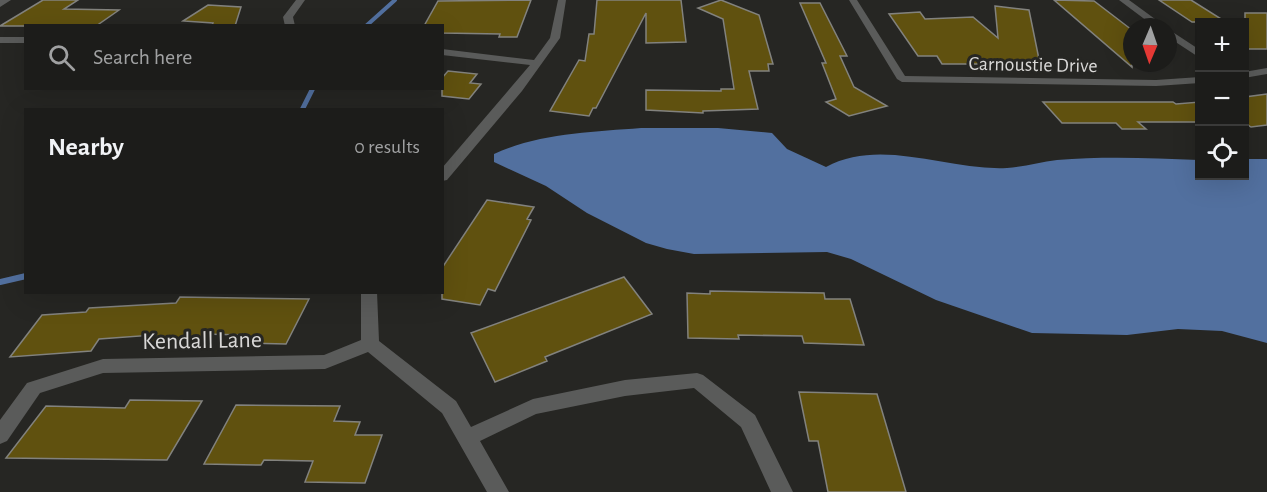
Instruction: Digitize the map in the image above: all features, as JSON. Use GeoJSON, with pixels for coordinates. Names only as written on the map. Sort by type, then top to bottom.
{"type":"FeatureCollection","features":[{"type":"Feature","properties":{"kind":"street"},"geometry":{"type":"LineString","coordinates":[[0,4],[7,0]]}},
{"type":"Feature","properties":{"kind":"street"},"geometry":{"type":"LineString","coordinates":[[290,24],[288,17],[301,0]]}},
{"type":"Feature","properties":{"kind":"street"},"geometry":{"type":"LineString","coordinates":[[444,175],[555,38],[562,0]]}},
{"type":"Feature","properties":{"kind":"street","name":"Carnoustie Drive"},"geometry":{"type":"LineString","coordinates":[[853,0],[902,79],[1145,83],[1195,80]]}},
{"type":"Feature","properties":{"kind":"street"},"geometry":{"type":"LineString","coordinates":[[1123,0],[1148,18]]}},
{"type":"Feature","properties":{"kind":"street"},"geometry":{"type":"LineString","coordinates":[[1177,38],[1195,51]]}},
{"type":"Feature","properties":{"kind":"street"},"geometry":{"type":"LineString","coordinates":[[0,40],[24,40]]}},
{"type":"Feature","properties":{"kind":"street"},"geometry":{"type":"LineString","coordinates":[[444,52],[537,63]]}},
{"type":"Feature","properties":{"kind":"street"},"geometry":{"type":"LineString","coordinates":[[1249,74],[1267,71]]}},
{"type":"Feature","properties":{"kind":"street"},"geometry":{"type":"LineString","coordinates":[[369,294],[369,344],[449,407],[498,492]]}},
{"type":"Feature","properties":{"kind":"street","name":"Kendall Lane"},"geometry":{"type":"LineString","coordinates":[[0,435],[34,388],[103,366],[325,362],[369,344]]}},
{"type":"Feature","properties":{"kind":"street"},"geometry":{"type":"LineString","coordinates":[[468,438],[533,407],[625,388],[697,380],[748,421],[782,492]]}},
{"type":"Feature","properties":{"kind":"water"},"geometry":{"type":"Polygon","coordinates":[[[641,128],[718,128],[772,133],[787,149],[826,167],[847,159],[869,155],[915,157],[984,168],[1020,167],[1057,160],[1146,158],[1195,160],[1195,180],[1249,180],[1249,159],[1267,159],[1267,343],[1222,331],[1178,329],[1127,335],[1032,333],[936,300],[851,259],[827,252],[694,254],[667,249],[646,243],[587,213],[546,186],[494,162],[494,154],[511,147],[585,132],[641,128]]]}},
{"type":"Feature","properties":{"kind":"building"},"geometry":{"type":"Polygon","coordinates":[[[43,0],[78,0],[64,9],[119,10],[99,24],[0,26],[43,0]]]}},
{"type":"Feature","properties":{"kind":"building"},"geometry":{"type":"Polygon","coordinates":[[[531,0],[517,37],[499,37],[500,34],[444,33],[444,24],[425,24],[438,1],[531,0]]]}},
{"type":"Feature","properties":{"kind":"building"},"geometry":{"type":"Polygon","coordinates":[[[597,0],[681,0],[686,42],[646,43],[646,13],[596,108],[593,108],[589,116],[550,111],[579,60],[585,61],[589,34],[594,34],[597,0]]]}},
{"type":"Feature","properties":{"kind":"building"},"geometry":{"type":"Polygon","coordinates":[[[721,0],[759,15],[773,64],[768,64],[769,71],[749,71],[758,109],[703,111],[703,113],[646,110],[646,90],[721,91],[721,89],[734,89],[723,19],[698,8],[721,0]]]}},
{"type":"Feature","properties":{"kind":"building"},"geometry":{"type":"Polygon","coordinates":[[[1054,0],[1094,1],[1123,23],[1123,59],[1054,0]]]}},
{"type":"Feature","properties":{"kind":"building"},"geometry":{"type":"Polygon","coordinates":[[[1159,0],[1191,0],[1220,18],[1195,18],[1195,22],[1159,0]]]}},
{"type":"Feature","properties":{"kind":"building"},"geometry":{"type":"Polygon","coordinates":[[[800,3],[820,3],[847,56],[840,56],[854,87],[887,106],[849,116],[826,102],[836,99],[822,63],[826,63],[800,3]]]}},
{"type":"Feature","properties":{"kind":"building"},"geometry":{"type":"Polygon","coordinates":[[[208,5],[241,7],[236,24],[183,21],[208,5]]]}},
{"type":"Feature","properties":{"kind":"building"},"geometry":{"type":"Polygon","coordinates":[[[995,6],[1029,10],[1040,64],[942,64],[937,56],[918,56],[889,14],[920,12],[925,19],[973,17],[998,38],[995,6]]]}},
{"type":"Feature","properties":{"kind":"building"},"geometry":{"type":"Polygon","coordinates":[[[1245,13],[1267,13],[1267,49],[1249,49],[1249,18],[1245,18],[1245,13]]]}},
{"type":"Feature","properties":{"kind":"building"},"geometry":{"type":"Polygon","coordinates":[[[448,71],[477,74],[470,83],[481,84],[469,99],[442,96],[444,76],[448,71]]]}},
{"type":"Feature","properties":{"kind":"building"},"geometry":{"type":"Polygon","coordinates":[[[1267,94],[1267,125],[1249,126],[1249,96],[1267,94]]]}},
{"type":"Feature","properties":{"kind":"building"},"geometry":{"type":"Polygon","coordinates":[[[1043,102],[1195,102],[1195,122],[1138,122],[1146,129],[1122,129],[1116,123],[1062,123],[1043,102]]]}},
{"type":"Feature","properties":{"kind":"building"},"geometry":{"type":"Polygon","coordinates":[[[487,200],[534,207],[527,219],[531,220],[495,291],[488,289],[480,305],[442,299],[444,265],[487,200]]]}},
{"type":"Feature","properties":{"kind":"building"},"geometry":{"type":"Polygon","coordinates":[[[624,277],[652,314],[545,357],[547,361],[495,382],[471,333],[624,277]]]}},
{"type":"Feature","properties":{"kind":"building"},"geometry":{"type":"Polygon","coordinates":[[[710,291],[824,293],[825,299],[850,299],[864,345],[804,343],[802,336],[738,335],[739,339],[688,338],[687,293],[710,294],[710,291]]]}},
{"type":"Feature","properties":{"kind":"building"},"geometry":{"type":"Polygon","coordinates":[[[180,297],[309,299],[286,344],[239,343],[244,335],[203,334],[197,343],[148,342],[153,335],[99,339],[91,351],[10,357],[42,315],[86,312],[89,308],[176,303],[180,297]]]}},
{"type":"Feature","properties":{"kind":"building"},"geometry":{"type":"Polygon","coordinates":[[[799,392],[877,394],[906,492],[828,492],[818,441],[809,441],[799,392]]]}},
{"type":"Feature","properties":{"kind":"building"},"geometry":{"type":"Polygon","coordinates":[[[130,400],[202,401],[167,460],[6,458],[46,406],[125,408],[130,400]]]}},
{"type":"Feature","properties":{"kind":"building"},"geometry":{"type":"Polygon","coordinates":[[[236,405],[340,406],[334,421],[360,422],[355,435],[382,435],[365,483],[305,482],[313,461],[264,460],[261,465],[204,464],[236,405]]]}},
{"type":"Feature","properties":{"kind":"waterway"},"geometry":{"type":"LineString","coordinates":[[368,24],[395,0]]}},
{"type":"Feature","properties":{"kind":"waterway"},"geometry":{"type":"LineString","coordinates":[[303,108],[312,90]]}},
{"type":"Feature","properties":{"kind":"waterway"},"geometry":{"type":"LineString","coordinates":[[0,282],[24,276]]}}]}
